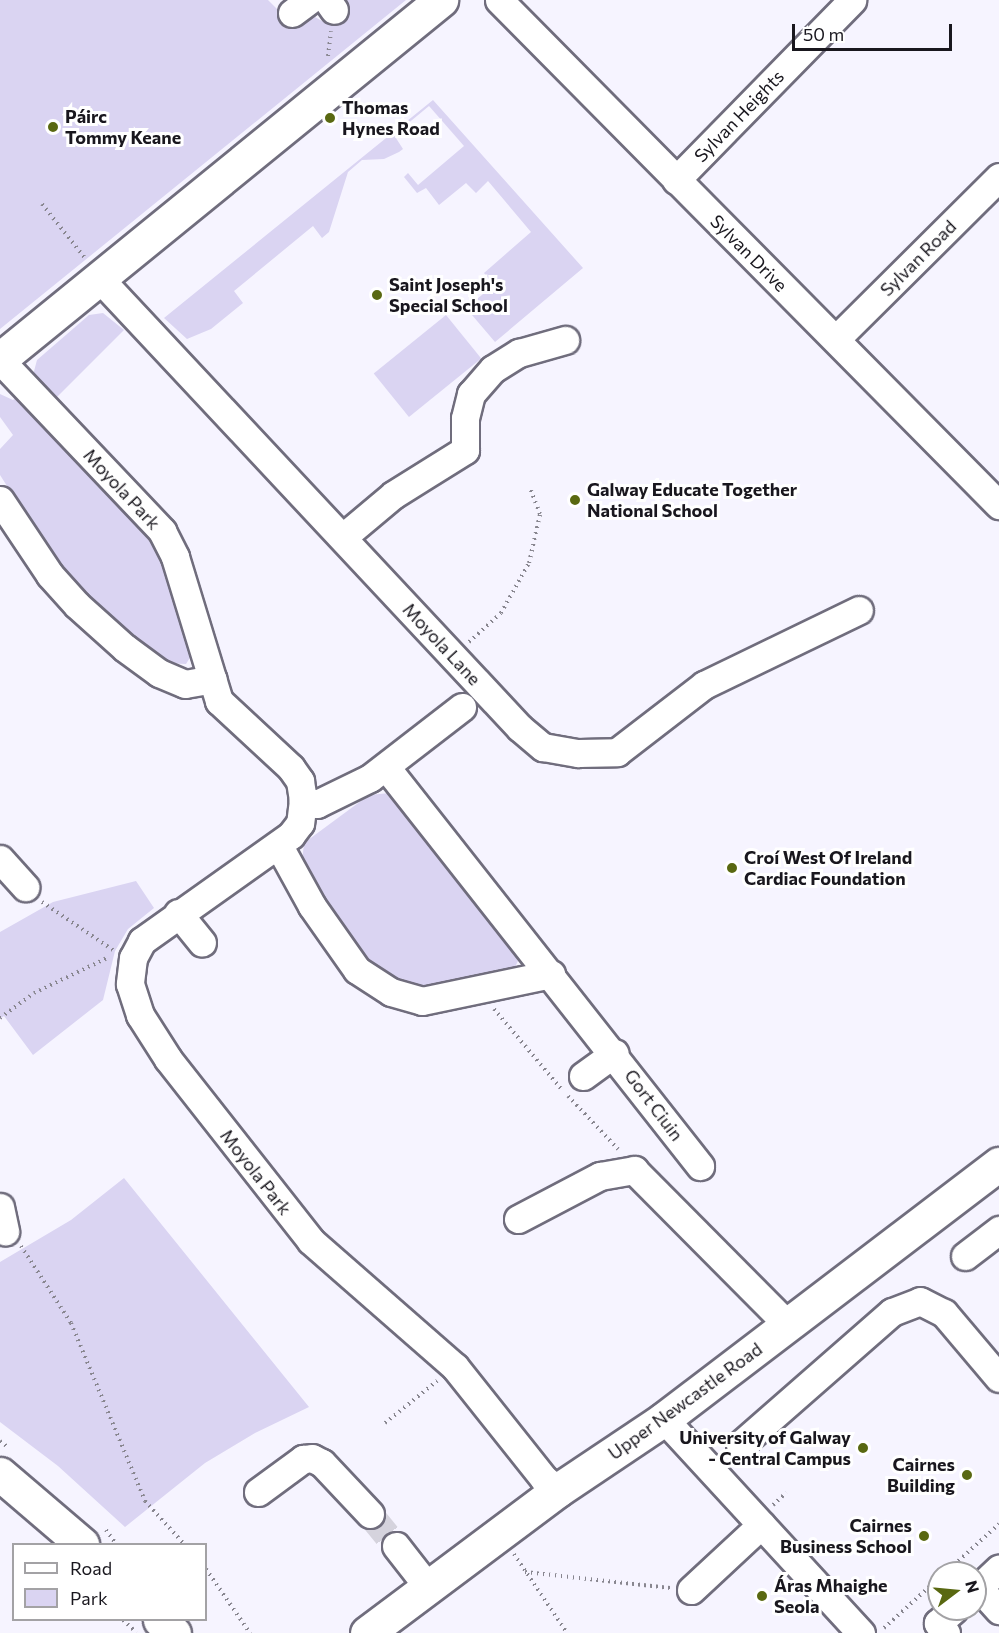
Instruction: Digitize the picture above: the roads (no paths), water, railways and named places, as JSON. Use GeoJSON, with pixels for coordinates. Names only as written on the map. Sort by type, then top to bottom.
{"type":"FeatureCollection","features":[{"type":"Feature","properties":{"kind":"main road"},"geometry":{"type":"LineString","coordinates":[[0,359],[94,271],[441,0]]}},
{"type":"Feature","properties":{"kind":"main road","name":"Upper Newcastle Road"},"geometry":{"type":"LineString","coordinates":[[367,1633],[558,1490],[664,1419],[999,1164]]}},
{"type":"Feature","properties":{"kind":"main road"},"geometry":{"type":"LineString","coordinates":[[0,1474],[80,1543]]}},
{"type":"Feature","properties":{"kind":"main road"},"geometry":{"type":"LineString","coordinates":[[161,1621],[174,1633]]}},
{"type":"Feature","properties":{"kind":"street","name":"Sylvan Drive"},"geometry":{"type":"LineString","coordinates":[[499,0],[999,504]]}},
{"type":"Feature","properties":{"kind":"street","name":"Sylvan Heights"},"geometry":{"type":"LineString","coordinates":[[676,180],[852,0]]}},
{"type":"Feature","properties":{"kind":"street","name":"Sylvan Road"},"geometry":{"type":"LineString","coordinates":[[836,339],[999,177]]}},
{"type":"Feature","properties":{"kind":"street","name":"Moyola Lane"},"geometry":{"type":"LineString","coordinates":[[94,271],[520,728],[543,747],[578,753],[617,752],[704,686],[859,610]]}},
{"type":"Feature","properties":{"kind":"street"},"geometry":{"type":"LineString","coordinates":[[343,537],[393,495],[465,450],[465,418],[471,394],[493,369],[519,353],[566,340]]}},
{"type":"Feature","properties":{"kind":"street","name":"Moyola Park"},"geometry":{"type":"LineString","coordinates":[[0,359],[167,539],[213,679],[226,710],[297,775],[303,800],[300,823],[279,846],[154,929],[133,958],[130,984],[148,1030],[311,1241],[455,1367],[544,1479],[558,1490]]}},
{"type":"Feature","properties":{"kind":"street"},"geometry":{"type":"LineString","coordinates":[[0,500],[50,575],[77,605],[126,648],[159,673],[185,684],[213,679]]}},
{"type":"Feature","properties":{"kind":"street"},"geometry":{"type":"LineString","coordinates":[[303,800],[317,804],[386,767],[462,707]]}},
{"type":"Feature","properties":{"kind":"street"},"geometry":{"type":"LineString","coordinates":[[386,767],[611,1048],[583,1076]]}},
{"type":"Feature","properties":{"kind":"street"},"geometry":{"type":"LineString","coordinates":[[279,846],[312,906],[357,970],[391,992],[422,1000],[551,974]]}},
{"type":"Feature","properties":{"kind":"street"},"geometry":{"type":"LineString","coordinates":[[0,859],[25,887]]}},
{"type":"Feature","properties":{"kind":"street"},"geometry":{"type":"LineString","coordinates":[[178,913],[202,943]]}},
{"type":"Feature","properties":{"kind":"street","name":"Gort Ciuin"},"geometry":{"type":"LineString","coordinates":[[611,1048],[700,1166]]}},
{"type":"Feature","properties":{"kind":"street"},"geometry":{"type":"LineString","coordinates":[[518,1218],[600,1176],[634,1170],[788,1325]]}},
{"type":"Feature","properties":{"kind":"street"},"geometry":{"type":"LineString","coordinates":[[965,1257],[999,1230]]}},
{"type":"Feature","properties":{"kind":"street"},"geometry":{"type":"LineString","coordinates":[[740,1445],[892,1312],[920,1301],[944,1313],[999,1378]]}},
{"type":"Feature","properties":{"kind":"street"},"geometry":{"type":"LineString","coordinates":[[664,1419],[765,1517],[871,1632]]}},
{"type":"Feature","properties":{"kind":"street"},"geometry":{"type":"LineString","coordinates":[[258,1492],[303,1459],[312,1458],[370,1514]]}},
{"type":"Feature","properties":{"kind":"street"},"geometry":{"type":"LineString","coordinates":[[692,1590],[765,1517]]}},
{"type":"Feature","properties":{"kind":"street"},"geometry":{"type":"LineString","coordinates":[[396,1546],[428,1587]]}},
{"type":"Feature","properties":{"kind":"street"},"geometry":{"type":"LineString","coordinates":[[987,1580],[999,1569]]}},
{"type":"Feature","properties":{"kind":"street"},"geometry":{"type":"LineString","coordinates":[[987,1599],[999,1610]]}},
{"type":"Feature","properties":{"kind":"street"},"geometry":{"type":"LineString","coordinates":[[940,1621],[938,1623],[946,1633]]}},
{"type":"Feature","properties":{"kind":"tunnel"},"geometry":{"type":"LineString","coordinates":[[370,1514],[396,1546]]}},
{"type":"Feature","properties":{"kind":"place","name":"Thomas Hynes Road"},"geometry":{"type":"Point","coordinates":[330,118]}},
{"type":"Feature","properties":{"kind":"place","name":"Páirc Tommy Keane"},"geometry":{"type":"Point","coordinates":[53,127]}},
{"type":"Feature","properties":{"kind":"place","name":"Saint Joseph's Special School"},"geometry":{"type":"Point","coordinates":[377,295]}},
{"type":"Feature","properties":{"kind":"place","name":"Galway Educate Together National School"},"geometry":{"type":"Point","coordinates":[575,500]}},
{"type":"Feature","properties":{"kind":"place","name":"Croí West Of Ireland Cardiac Foundation"},"geometry":{"type":"Point","coordinates":[732,868]}},
{"type":"Feature","properties":{"kind":"place","name":"University of Galway - Central Campus"},"geometry":{"type":"Point","coordinates":[863,1448]}},
{"type":"Feature","properties":{"kind":"place","name":"Cairnes Building"},"geometry":{"type":"Point","coordinates":[967,1475]}},
{"type":"Feature","properties":{"kind":"place","name":"Cairnes Business School"},"geometry":{"type":"Point","coordinates":[924,1536]}},
{"type":"Feature","properties":{"kind":"place","name":"Áras Mhaighe Seola"},"geometry":{"type":"Point","coordinates":[762,1596]}}]}
